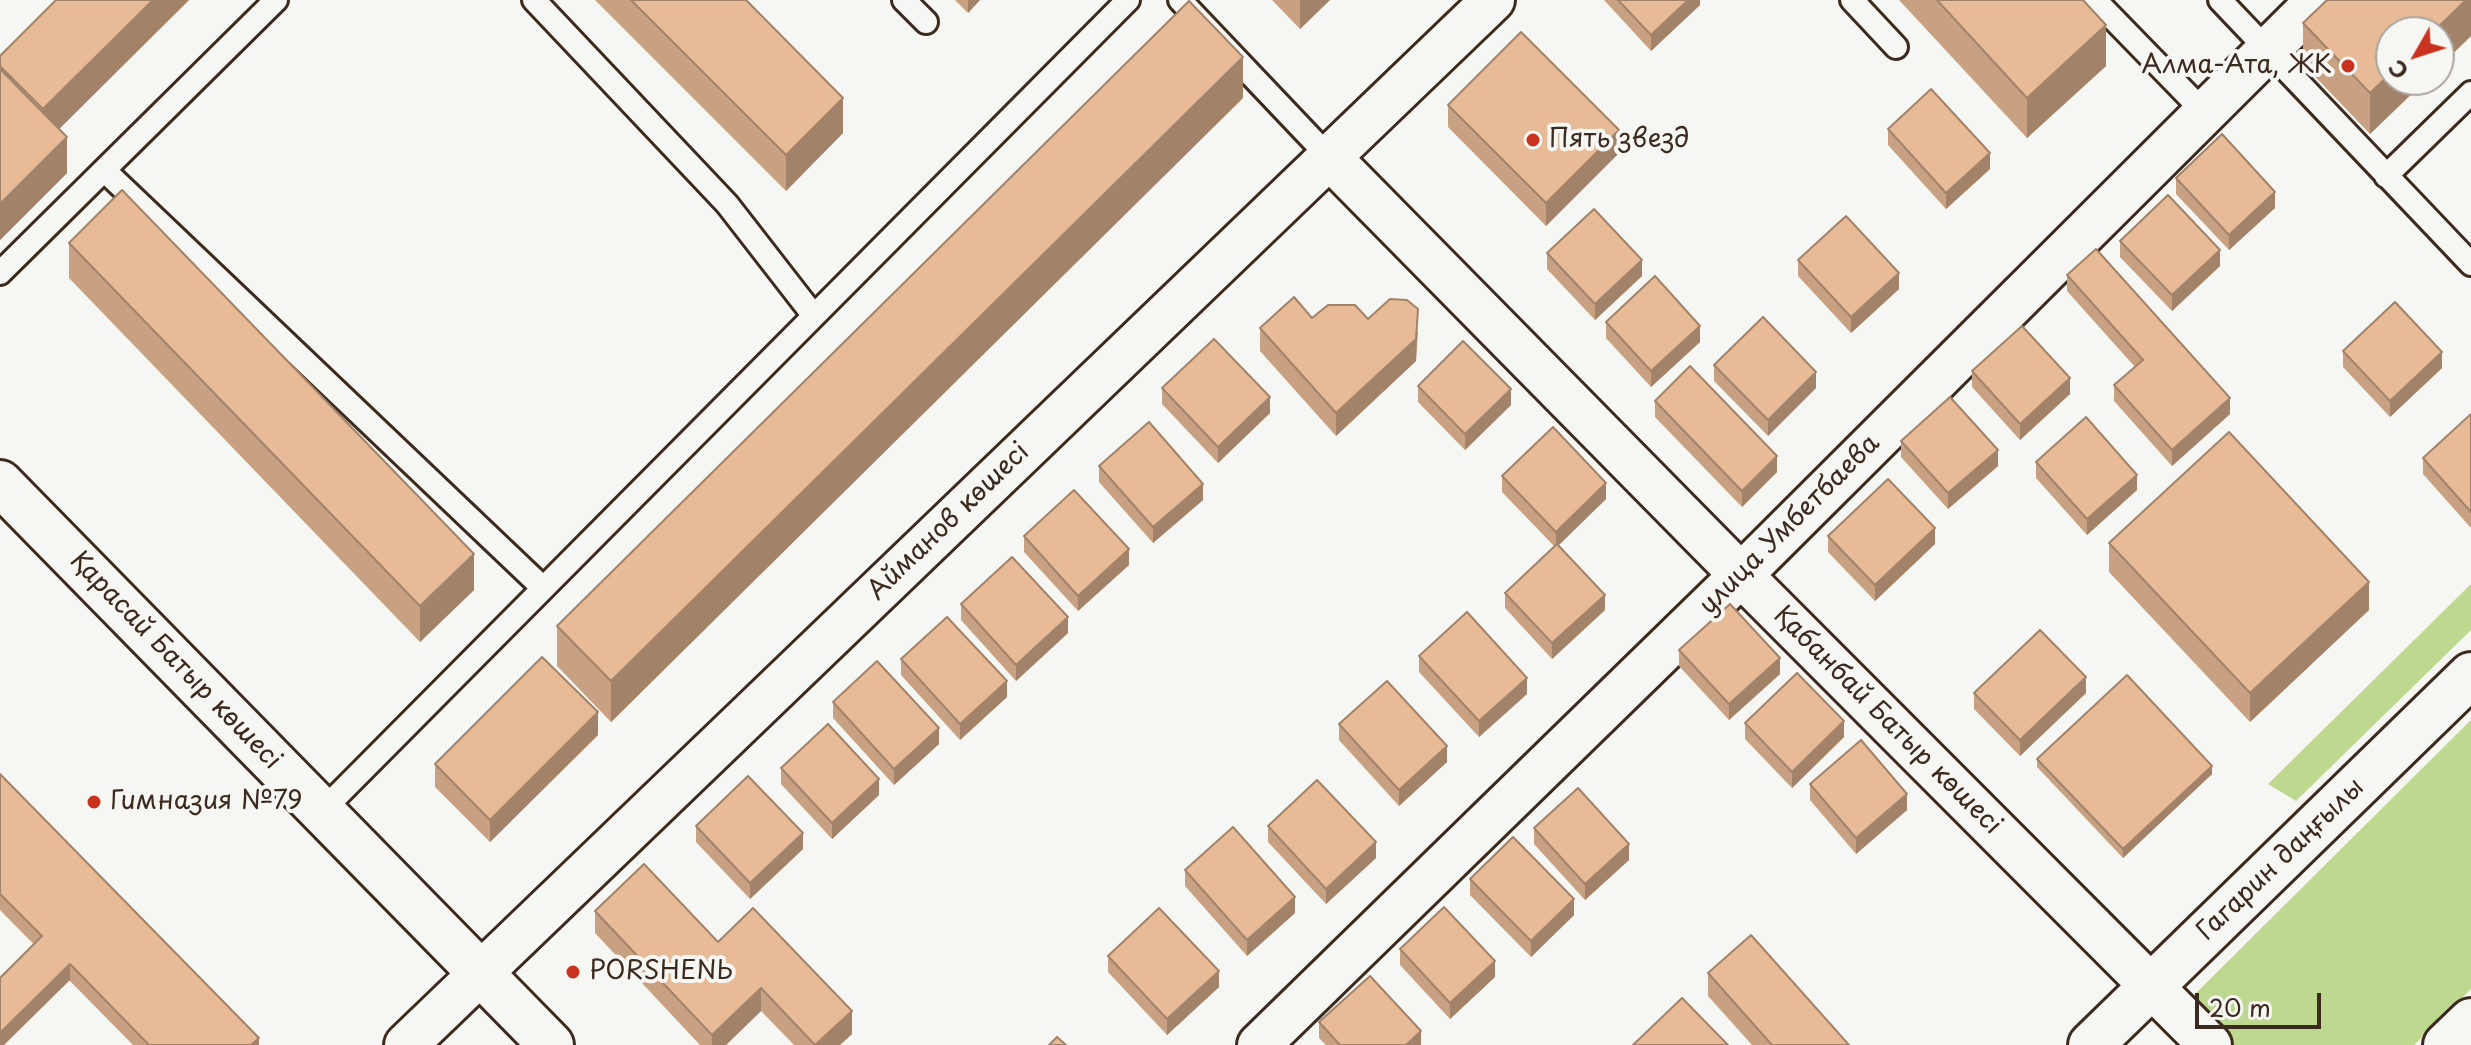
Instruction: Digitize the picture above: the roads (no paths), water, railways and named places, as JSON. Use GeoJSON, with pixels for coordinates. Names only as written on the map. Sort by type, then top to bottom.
{"type":"FeatureCollection","features":[{"type":"Feature","properties":{"kind":"street","name":"Айманов көшесі"},"geometry":{"type":"LineString","coordinates":[[406,1045],[1493,0]]}},
{"type":"Feature","properties":{"kind":"street","name":"улица Умбетбаева"},"geometry":{"type":"LineString","coordinates":[[1259,1045],[1741,575],[2318,0]]}},
{"type":"Feature","properties":{"kind":"street","name":"Қабанбай Батыр көшесі"},"geometry":{"type":"LineString","coordinates":[[1329,157],[2210,1045]]}},
{"type":"Feature","properties":{"kind":"street","name":"Қарасай Батыр көшесі"},"geometry":{"type":"LineString","coordinates":[[0,483],[551,1045]]}},
{"type":"Feature","properties":{"kind":"street","name":"Гагарин даңғылы"},"geometry":{"type":"LineString","coordinates":[[2091,1045],[2471,675]]}},
{"type":"Feature","properties":{"kind":"street"},"geometry":{"type":"LineString","coordinates":[[2446,1045],[2471,1021]]}},
{"type":"Feature","properties":{"kind":"lane"},"geometry":{"type":"LineString","coordinates":[[0,273],[276,0]]}},
{"type":"Feature","properties":{"kind":"lane"},"geometry":{"type":"LineString","coordinates":[[534,0],[727,204],[814,316]]}},
{"type":"Feature","properties":{"kind":"lane"},"geometry":{"type":"LineString","coordinates":[[904,0],[926,22]]}},
{"type":"Feature","properties":{"kind":"lane"},"geometry":{"type":"LineString","coordinates":[[322,811],[1128,0]]}},
{"type":"Feature","properties":{"kind":"lane"},"geometry":{"type":"LineString","coordinates":[[1180,0],[1329,157]]}},
{"type":"Feature","properties":{"kind":"lane"},"geometry":{"type":"LineString","coordinates":[[1852,0],[1896,47]]}},
{"type":"Feature","properties":{"kind":"lane"},"geometry":{"type":"LineString","coordinates":[[2095,0],[2204,112]]}},
{"type":"Feature","properties":{"kind":"lane"},"geometry":{"type":"LineString","coordinates":[[2220,0],[2471,264]]}},
{"type":"Feature","properties":{"kind":"lane"},"geometry":{"type":"LineString","coordinates":[[2386,176],[2471,93]]}},
{"type":"Feature","properties":{"kind":"lane"},"geometry":{"type":"LineString","coordinates":[[104,170],[543,588]]}},
{"type":"Feature","properties":{"kind":"place","name":"Алма-Ата, ЖК"},"geometry":{"type":"Point","coordinates":[2348,66]}},
{"type":"Feature","properties":{"kind":"place","name":"Пять звезд"},"geometry":{"type":"Point","coordinates":[1533,140]}},
{"type":"Feature","properties":{"kind":"place","name":"Гимназия №79"},"geometry":{"type":"Point","coordinates":[94,802]}},
{"type":"Feature","properties":{"kind":"place","name":"PORSHENЬ"},"geometry":{"type":"Point","coordinates":[573,972]}}]}
